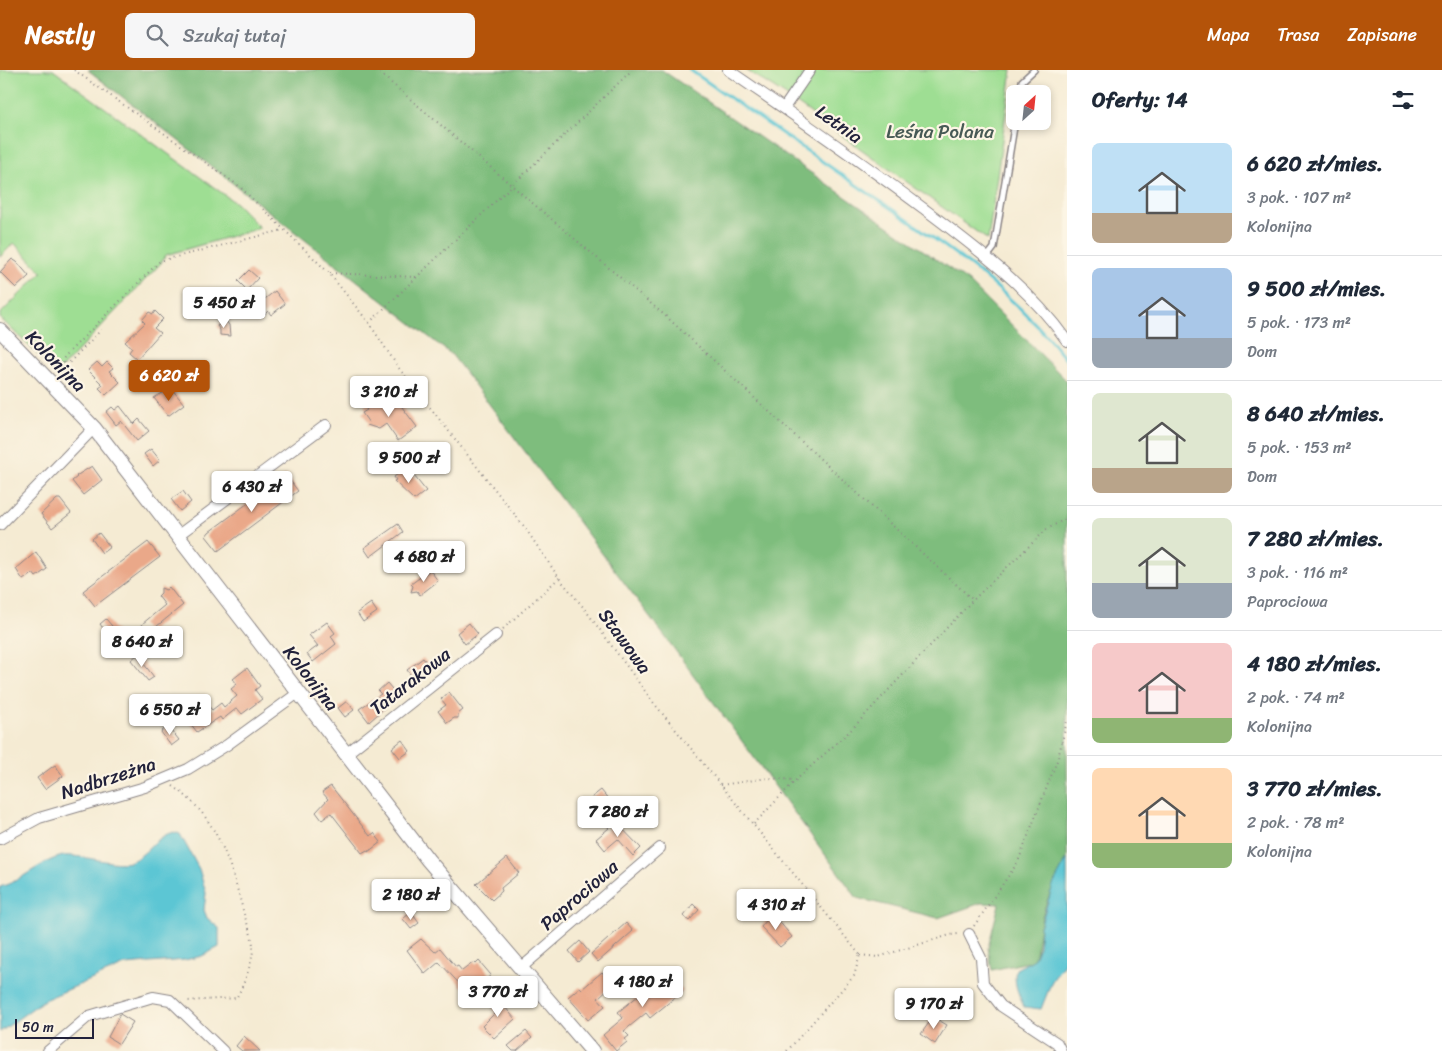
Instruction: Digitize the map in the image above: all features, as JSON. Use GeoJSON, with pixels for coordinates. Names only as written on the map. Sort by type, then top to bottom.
{"type":"FeatureCollection","features":[{"type":"Feature","properties":{"kind":"street","name":"Letnia"},"geometry":{"type":"LineString","coordinates":[[728,70],[846,150],[987,257]]}},
{"type":"Feature","properties":{"kind":"street"},"geometry":{"type":"LineString","coordinates":[[784,108],[810,70]]}},
{"type":"Feature","properties":{"kind":"street"},"geometry":{"type":"LineString","coordinates":[[987,257],[1053,321],[1067,341]]}},
{"type":"Feature","properties":{"kind":"street","name":"Kolonijna"},"geometry":{"type":"LineString","coordinates":[[1,334],[50,381],[94,428],[428,860],[592,1051]]}},
{"type":"Feature","properties":{"kind":"street"},"geometry":{"type":"LineString","coordinates":[[177,536],[326,425]]}},
{"type":"Feature","properties":{"kind":"street"},"geometry":{"type":"LineString","coordinates":[[0,525],[94,428]]}},
{"type":"Feature","properties":{"kind":"street","name":"Tatarakowa"},"geometry":{"type":"LineString","coordinates":[[346,754],[496,635]]}},
{"type":"Feature","properties":{"kind":"street","name":"Nadbrzeżna"},"geometry":{"type":"LineString","coordinates":[[0,839],[39,818],[163,779],[188,769],[227,745],[298,692]]}},
{"type":"Feature","properties":{"kind":"street","name":"Paprociowa"},"geometry":{"type":"LineString","coordinates":[[521,968],[660,848]]}},
{"type":"Feature","properties":{"kind":"street"},"geometry":{"type":"LineString","coordinates":[[969,934],[981,958],[983,983],[1001,1006],[1058,1043],[1061,1051]]}},
{"type":"Feature","properties":{"kind":"street"},"geometry":{"type":"LineString","coordinates":[[48,1051],[89,1016],[153,997],[170,1000],[223,1051]]}},
{"type":"Feature","properties":{"kind":"lane"},"geometry":{"type":"LineString","coordinates":[[1021,85],[1022,81],[1034,70]]}},
{"type":"Feature","properties":{"kind":"lane"},"geometry":{"type":"LineString","coordinates":[[987,257],[994,248],[1014,130]]}},
{"type":"Feature","properties":{"kind":"path","name":"Stawowa"},"geometry":{"type":"LineString","coordinates":[[74,70],[239,186],[329,273],[369,323],[398,367],[523,526],[559,578],[584,608],[653,702],[860,955]]}},
{"type":"Feature","properties":{"kind":"path"},"geometry":{"type":"LineString","coordinates":[[376,70],[669,319],[973,600]]}},
{"type":"Feature","properties":{"kind":"path"},"geometry":{"type":"LineString","coordinates":[[369,323],[513,187],[632,70]]}},
{"type":"Feature","properties":{"kind":"path"},"geometry":{"type":"LineString","coordinates":[[64,368],[63,359],[66,355],[160,261],[283,230]]}},
{"type":"Feature","properties":{"kind":"path"},"geometry":{"type":"LineString","coordinates":[[329,273],[417,277]]}},
{"type":"Feature","properties":{"kind":"path"},"geometry":{"type":"LineString","coordinates":[[50,381],[101,330]]}},
{"type":"Feature","properties":{"kind":"path"},"geometry":{"type":"LineString","coordinates":[[754,824],[796,780],[852,729],[973,600],[1047,529],[1067,518]]}},
{"type":"Feature","properties":{"kind":"path"},"geometry":{"type":"LineString","coordinates":[[496,635],[559,578]]}},
{"type":"Feature","properties":{"kind":"path"},"geometry":{"type":"LineString","coordinates":[[787,1051],[854,976],[860,955],[878,957],[950,935],[969,934],[1018,862],[1058,758],[1067,721]]}},
{"type":"Feature","properties":{"kind":"path"},"geometry":{"type":"LineString","coordinates":[[721,786],[768,778],[796,780]]}},
{"type":"Feature","properties":{"kind":"path"},"geometry":{"type":"LineString","coordinates":[[163,779],[188,796],[206,817],[230,862],[253,948],[241,990],[236,998],[190,1001],[170,1000]]}},
{"type":"Feature","properties":{"kind":"green space"},"geometry":{"type":"Polygon","coordinates":[[[0,70],[53,70],[237,204],[260,228],[166,255],[161,263],[57,373],[0,318],[0,314],[42,272],[14,243],[0,257],[0,70]]]}},
{"type":"Feature","properties":{"kind":"green space"},"geometry":{"type":"Polygon","coordinates":[[[88,70],[662,70],[969,282],[1067,381],[1067,859],[1044,909],[1033,961],[992,970],[988,948],[999,904],[981,903],[938,918],[857,898],[672,646],[452,355],[88,70]]]}},
{"type":"Feature","properties":{"kind":"green space","name":"Leśna Polana"},"geometry":{"type":"Polygon","coordinates":[[[746,70],[1012,70],[1010,85],[1006,85],[1006,112],[988,240],[791,99],[746,70]]]}},
{"type":"Feature","properties":{"kind":"water"},"geometry":{"type":"Polygon","coordinates":[[[173,832],[180,834],[199,869],[206,893],[204,910],[207,918],[219,928],[219,947],[202,956],[185,960],[125,965],[44,1000],[0,1032],[0,887],[55,858],[63,856],[123,863],[129,862],[141,855],[166,834],[173,832]]]}},
{"type":"Feature","properties":{"kind":"water"},"geometry":{"type":"Polygon","coordinates":[[[1067,859],[1067,959],[1052,981],[1041,1009],[1024,1007],[1018,993],[1016,969],[1033,960],[1039,947],[1040,927],[1053,885],[1067,859]]]}},
{"type":"Feature","properties":{"kind":"building"},"geometry":{"type":"Polygon","coordinates":[[[12,259],[29,276],[16,288],[0,272],[12,259]]]}},
{"type":"Feature","properties":{"kind":"building"},"geometry":{"type":"Polygon","coordinates":[[[249,270],[258,278],[247,290],[238,281],[249,270]]]}},
{"type":"Feature","properties":{"kind":"building"},"geometry":{"type":"Polygon","coordinates":[[[275,291],[285,304],[271,315],[268,311],[264,315],[258,307],[262,304],[261,302],[275,291]]]}},
{"type":"Feature","properties":{"kind":"building"},"geometry":{"type":"Polygon","coordinates":[[[155,311],[163,319],[154,328],[160,333],[137,359],[129,352],[132,348],[125,342],[145,323],[142,320],[149,312],[153,314],[155,311]]]}},
{"type":"Feature","properties":{"kind":"building"},"geometry":{"type":"Polygon","coordinates":[[[225,320],[229,325],[230,336],[220,335],[220,330],[217,326],[225,320]]]}},
{"type":"Feature","properties":{"kind":"building"},"geometry":{"type":"Polygon","coordinates":[[[97,362],[102,367],[107,362],[113,368],[109,371],[120,382],[106,395],[99,388],[103,385],[88,370],[97,362]]]}},
{"type":"Feature","properties":{"kind":"building"},"geometry":{"type":"Polygon","coordinates":[[[171,388],[184,404],[168,416],[154,398],[171,388]]]}},
{"type":"Feature","properties":{"kind":"building"},"geometry":{"type":"Polygon","coordinates":[[[370,402],[399,403],[417,427],[398,441],[386,424],[379,429],[367,425],[369,423],[362,413],[367,410],[364,406],[370,402]]]}},
{"type":"Feature","properties":{"kind":"building"},"geometry":{"type":"Polygon","coordinates":[[[120,406],[134,424],[139,419],[149,431],[137,441],[121,421],[116,425],[106,412],[112,407],[115,410],[120,406]]]}},
{"type":"Feature","properties":{"kind":"building"},"geometry":{"type":"Polygon","coordinates":[[[151,449],[160,460],[153,466],[144,454],[151,449]]]}},
{"type":"Feature","properties":{"kind":"building"},"geometry":{"type":"Polygon","coordinates":[[[92,466],[102,480],[83,495],[72,481],[76,476],[92,466]]]}},
{"type":"Feature","properties":{"kind":"building"},"geometry":{"type":"Polygon","coordinates":[[[407,467],[426,491],[414,500],[394,481],[396,480],[394,477],[407,467]]]}},
{"type":"Feature","properties":{"kind":"building"},"geometry":{"type":"Polygon","coordinates":[[[286,475],[298,491],[218,551],[206,536],[209,532],[286,475]]]}},
{"type":"Feature","properties":{"kind":"building"},"geometry":{"type":"Polygon","coordinates":[[[183,491],[191,502],[180,511],[171,499],[183,491]]]}},
{"type":"Feature","properties":{"kind":"building"},"geometry":{"type":"Polygon","coordinates":[[[57,499],[60,499],[71,513],[52,528],[41,514],[57,499]]]}},
{"type":"Feature","properties":{"kind":"building"},"geometry":{"type":"Polygon","coordinates":[[[398,524],[403,532],[370,557],[364,548],[398,524]]]}},
{"type":"Feature","properties":{"kind":"building"},"geometry":{"type":"Polygon","coordinates":[[[99,533],[110,547],[102,553],[92,539],[99,533]]]}},
{"type":"Feature","properties":{"kind":"building"},"geometry":{"type":"Polygon","coordinates":[[[148,542],[160,557],[95,606],[83,591],[148,542]]]}},
{"type":"Feature","properties":{"kind":"building"},"geometry":{"type":"Polygon","coordinates":[[[36,552],[47,569],[36,577],[33,573],[23,580],[16,569],[36,552]]]}},
{"type":"Feature","properties":{"kind":"building"},"geometry":{"type":"Polygon","coordinates":[[[430,570],[438,581],[420,595],[417,591],[411,592],[413,586],[411,584],[430,570]]]}},
{"type":"Feature","properties":{"kind":"building"},"geometry":{"type":"Polygon","coordinates":[[[169,587],[183,605],[151,631],[148,628],[146,630],[142,624],[165,605],[158,596],[161,593],[161,588],[166,590],[169,587]]]}},
{"type":"Feature","properties":{"kind":"building"},"geometry":{"type":"Polygon","coordinates":[[[371,603],[377,612],[363,622],[357,613],[371,603]]]}},
{"type":"Feature","properties":{"kind":"building"},"geometry":{"type":"Polygon","coordinates":[[[106,619],[117,632],[110,638],[100,624],[106,619]]]}},
{"type":"Feature","properties":{"kind":"building"},"geometry":{"type":"Polygon","coordinates":[[[327,622],[335,633],[331,636],[336,644],[313,662],[307,654],[318,646],[309,635],[327,622]]]}},
{"type":"Feature","properties":{"kind":"building"},"geometry":{"type":"Polygon","coordinates":[[[469,623],[478,634],[465,644],[457,633],[469,623]]]}},
{"type":"Feature","properties":{"kind":"building"},"geometry":{"type":"Polygon","coordinates":[[[137,655],[154,677],[148,681],[131,660],[137,655]]]}},
{"type":"Feature","properties":{"kind":"building"},"geometry":{"type":"Polygon","coordinates":[[[423,658],[431,669],[415,681],[407,670],[423,658]]]}},
{"type":"Feature","properties":{"kind":"building"},"geometry":{"type":"Polygon","coordinates":[[[247,668],[260,686],[255,690],[262,699],[242,714],[237,708],[222,720],[220,717],[197,732],[183,714],[188,711],[186,707],[200,696],[212,710],[221,703],[224,707],[237,696],[231,689],[237,684],[233,679],[247,668]]]}},
{"type":"Feature","properties":{"kind":"building"},"geometry":{"type":"Polygon","coordinates":[[[387,683],[398,696],[369,722],[359,709],[381,694],[378,691],[387,683]]]}},
{"type":"Feature","properties":{"kind":"building"},"geometry":{"type":"Polygon","coordinates":[[[449,692],[463,710],[458,714],[458,718],[454,718],[447,723],[438,711],[446,705],[441,699],[449,692]]]}},
{"type":"Feature","properties":{"kind":"building"},"geometry":{"type":"Polygon","coordinates":[[[347,701],[354,710],[345,717],[338,708],[347,701]]]}},
{"type":"Feature","properties":{"kind":"building"},"geometry":{"type":"Polygon","coordinates":[[[168,726],[179,740],[171,746],[161,732],[168,726]]]}},
{"type":"Feature","properties":{"kind":"building"},"geometry":{"type":"Polygon","coordinates":[[[402,740],[410,751],[400,758],[392,748],[402,740]]]}},
{"type":"Feature","properties":{"kind":"building"},"geometry":{"type":"Polygon","coordinates":[[[55,765],[63,776],[45,789],[37,778],[55,765]]]}},
{"type":"Feature","properties":{"kind":"building"},"geometry":{"type":"Polygon","coordinates":[[[331,786],[370,836],[374,833],[381,842],[368,852],[367,850],[362,853],[331,813],[322,820],[316,812],[328,799],[322,792],[331,786]]]}},
{"type":"Feature","properties":{"kind":"building"},"geometry":{"type":"Polygon","coordinates":[[[601,790],[609,800],[600,807],[592,797],[601,790]]]}},
{"type":"Feature","properties":{"kind":"building"},"geometry":{"type":"Polygon","coordinates":[[[613,819],[641,848],[633,856],[618,839],[605,850],[596,839],[609,828],[606,825],[613,819]]]}},
{"type":"Feature","properties":{"kind":"building"},"geometry":{"type":"Polygon","coordinates":[[[507,858],[519,873],[501,888],[502,891],[492,900],[476,884],[507,858]]]}},
{"type":"Feature","properties":{"kind":"building"},"geometry":{"type":"Polygon","coordinates":[[[693,904],[699,910],[689,921],[683,916],[693,904]]]}},
{"type":"Feature","properties":{"kind":"building"},"geometry":{"type":"Polygon","coordinates":[[[411,912],[419,923],[411,929],[403,919],[411,912]]]}},
{"type":"Feature","properties":{"kind":"building"},"geometry":{"type":"Polygon","coordinates":[[[771,915],[777,922],[778,920],[792,937],[780,947],[761,927],[771,915]]]}},
{"type":"Feature","properties":{"kind":"building"},"geometry":{"type":"Polygon","coordinates":[[[626,923],[633,931],[598,962],[591,954],[626,923]]]}},
{"type":"Feature","properties":{"kind":"building"},"geometry":{"type":"Polygon","coordinates":[[[421,939],[435,952],[440,948],[456,967],[458,966],[462,971],[474,962],[476,964],[479,961],[491,975],[469,994],[439,962],[425,974],[407,950],[421,939]]]}},
{"type":"Feature","properties":{"kind":"building"},"geometry":{"type":"Polygon","coordinates":[[[580,941],[589,952],[578,962],[569,951],[580,941]]]}},
{"type":"Feature","properties":{"kind":"building"},"geometry":{"type":"Polygon","coordinates":[[[602,972],[613,984],[598,998],[605,1006],[588,1020],[568,997],[580,987],[582,989],[602,972]]]}},
{"type":"Feature","properties":{"kind":"building"},"geometry":{"type":"Polygon","coordinates":[[[668,972],[683,991],[650,1018],[646,1013],[624,1031],[629,1036],[625,1039],[627,1042],[616,1051],[603,1035],[623,1018],[618,1012],[668,972]]]}},
{"type":"Feature","properties":{"kind":"building"},"geometry":{"type":"Polygon","coordinates":[[[494,994],[515,1019],[494,1038],[482,1026],[496,1012],[487,1000],[494,994]]]}},
{"type":"Feature","properties":{"kind":"building"},"geometry":{"type":"Polygon","coordinates":[[[120,1014],[133,1022],[119,1044],[108,1037],[120,1014]]]}},
{"type":"Feature","properties":{"kind":"building"},"geometry":{"type":"Polygon","coordinates":[[[933,1017],[947,1025],[935,1044],[921,1034],[933,1017]]]}},
{"type":"Feature","properties":{"kind":"building"},"geometry":{"type":"Polygon","coordinates":[[[526,1031],[532,1038],[517,1051],[513,1051],[508,1046],[526,1031]]]}},
{"type":"Feature","properties":{"kind":"building"},"geometry":{"type":"Polygon","coordinates":[[[244,1036],[260,1051],[242,1051],[236,1046],[244,1036]]]}},
{"type":"Feature","properties":{"kind":"waterway"},"geometry":{"type":"LineString","coordinates":[[690,70],[922,230],[975,269],[1024,312],[1067,361]]}}]}
